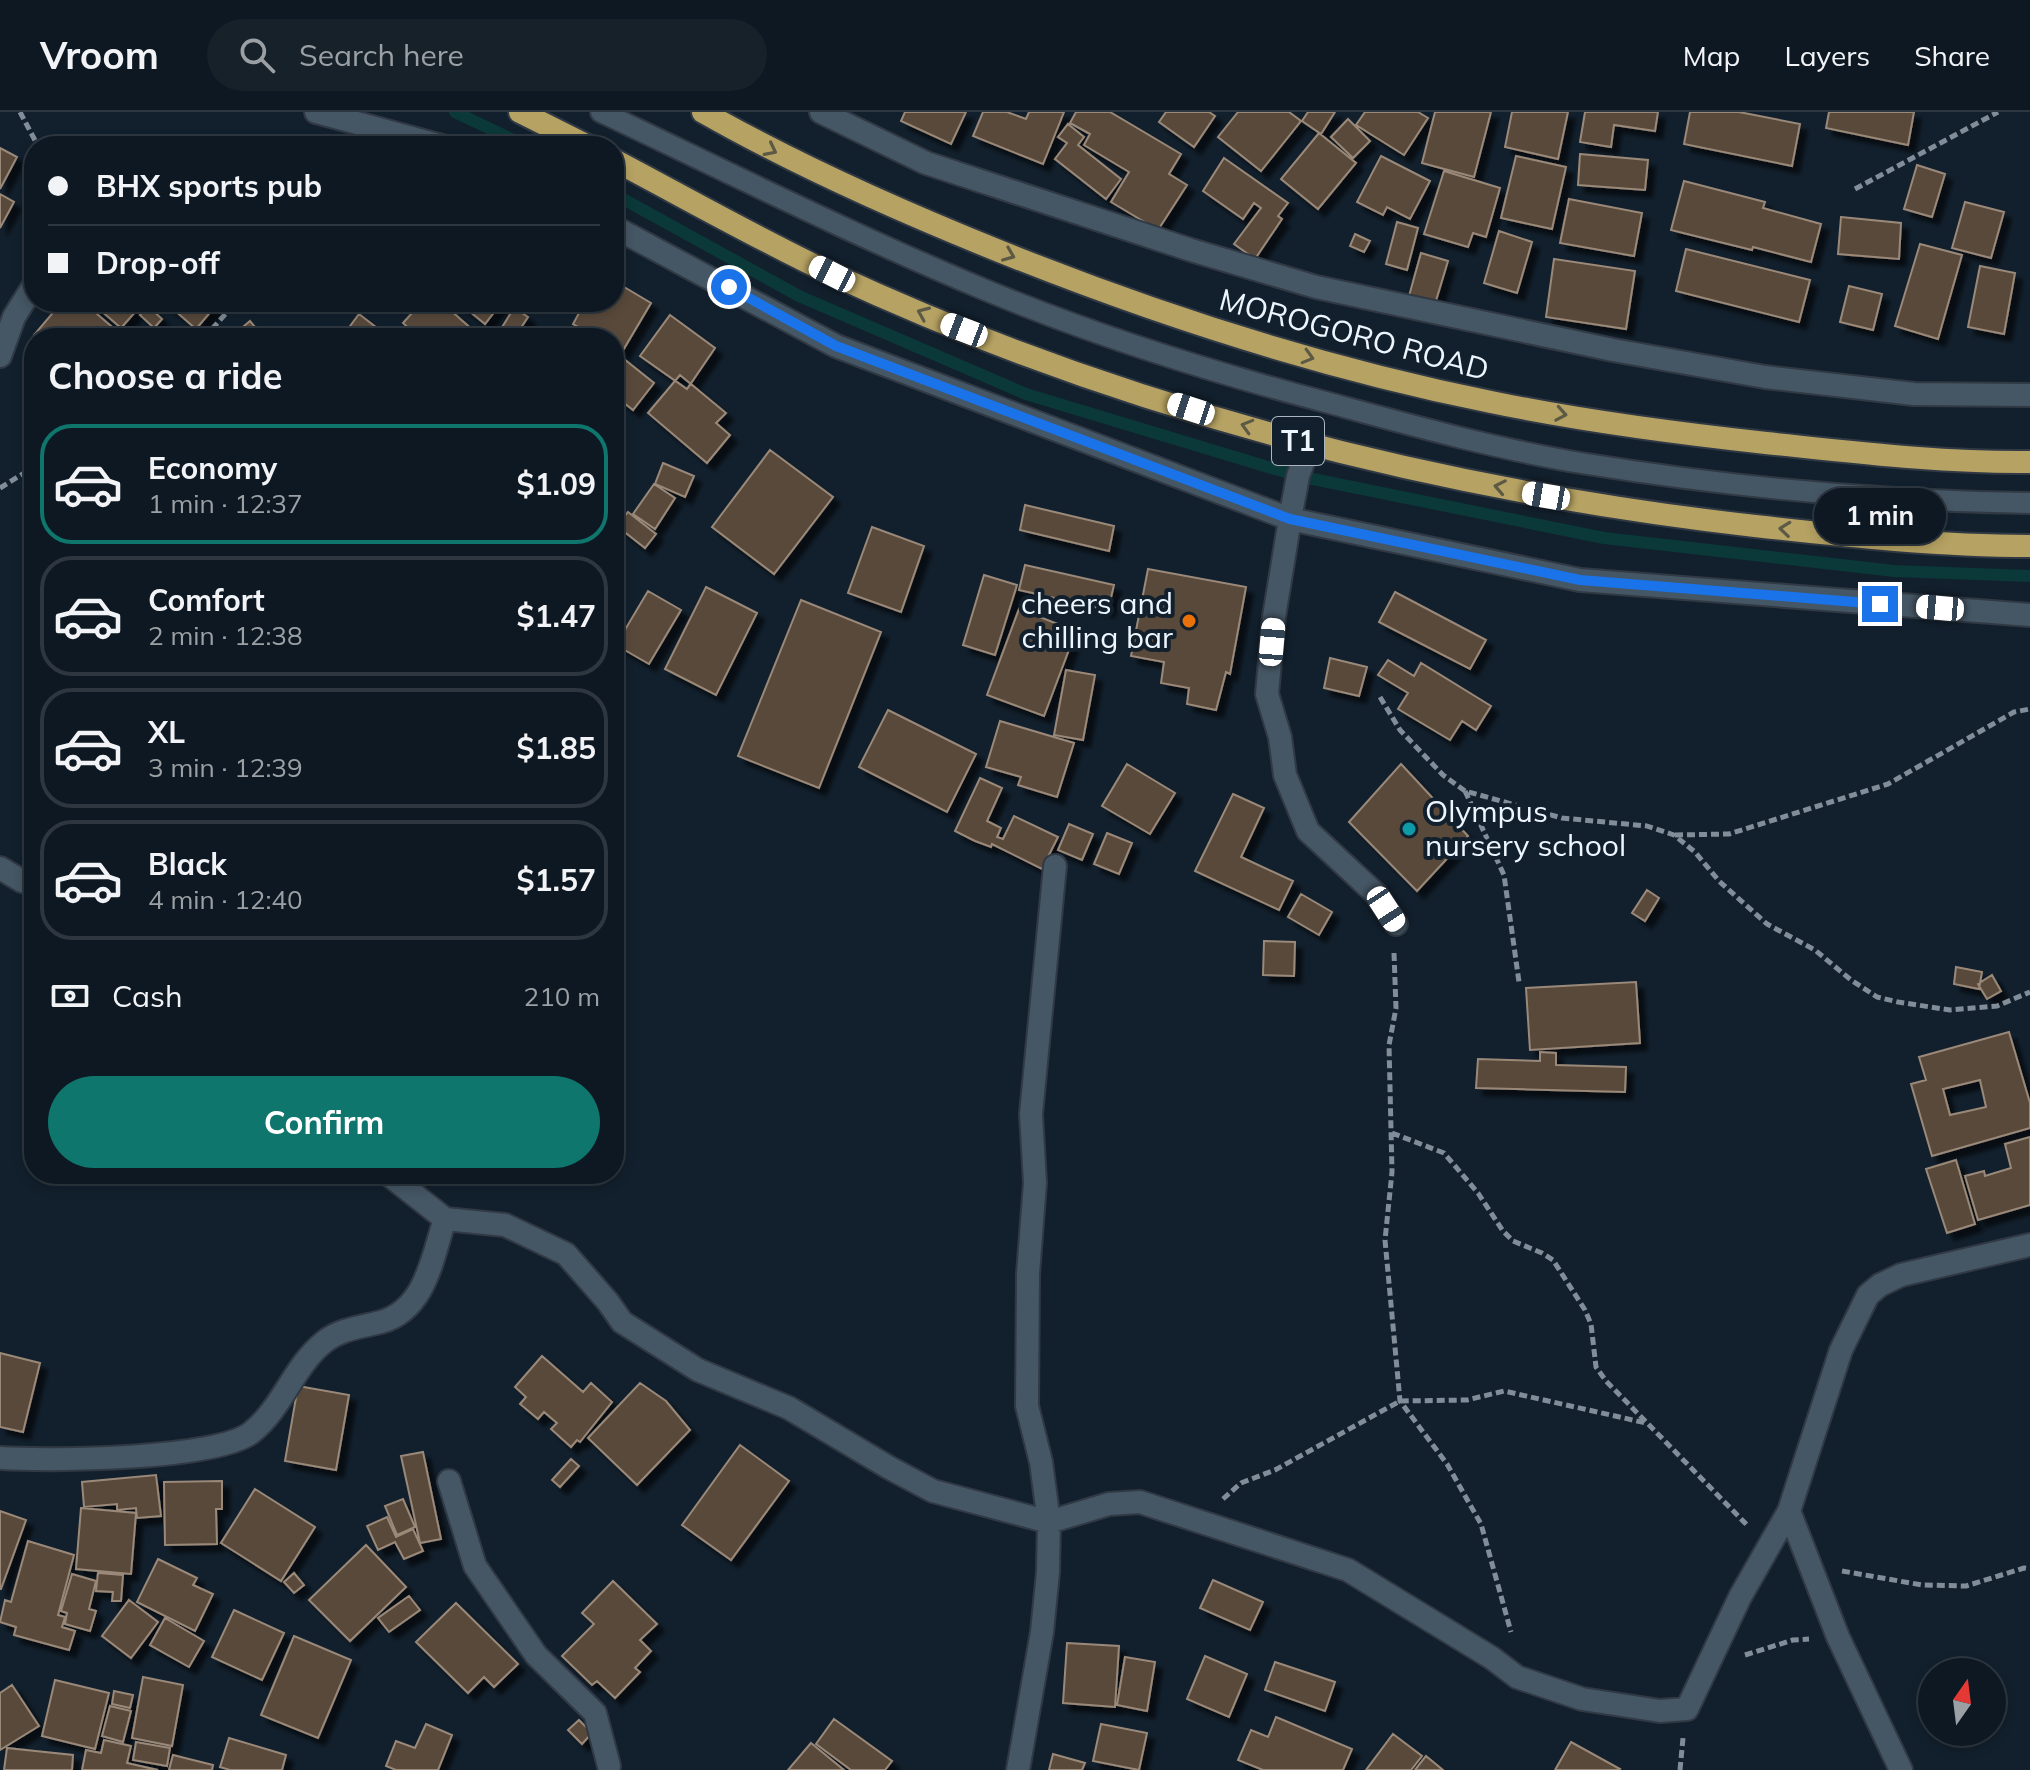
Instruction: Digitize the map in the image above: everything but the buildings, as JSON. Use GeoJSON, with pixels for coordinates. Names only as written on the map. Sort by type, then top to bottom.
{"type":"FeatureCollection","features":[{"type":"Feature","properties":{"kind":"highway"},"geometry":{"type":"LineString","coordinates":[[520,112],[568,136]]}},
{"type":"Feature","properties":{"kind":"highway","name":"MOROGORO ROAD"},"geometry":{"type":"LineString","coordinates":[[703,112],[769,150],[904,213],[1026,262],[1185,321],[1333,364],[1491,402],[1663,431],[1846,451],[2030,462]]}},
{"type":"Feature","properties":{"kind":"highway","name":"T1"},"geometry":{"type":"LineString","coordinates":[[624,165],[832,274],[935,318],[1112,383],[1310,444],[1433,475],[1575,502],[1680,517],[1853,537],[2030,546]]}},
{"type":"Feature","properties":{"kind":"street"},"geometry":{"type":"LineString","coordinates":[[316,112],[405,136]]}},
{"type":"Feature","properties":{"kind":"street"},"geometry":{"type":"LineString","coordinates":[[821,112],[926,163],[1191,250],[1316,287],[1613,350],[1765,377],[1914,394],[2030,395]]}},
{"type":"Feature","properties":{"kind":"street"},"geometry":{"type":"LineString","coordinates":[[624,232],[836,346],[1290,519],[1580,580],[2030,615]]}},
{"type":"Feature","properties":{"kind":"street"},"geometry":{"type":"LineString","coordinates":[[624,238],[649,244]]}},
{"type":"Feature","properties":{"kind":"street"},"geometry":{"type":"LineString","coordinates":[[0,356],[14,317],[24,301]]}},
{"type":"Feature","properties":{"kind":"street"},"geometry":{"type":"LineString","coordinates":[[1310,444],[1298,476],[1290,519],[1274,617],[1267,694],[1280,737],[1285,775],[1308,831],[1376,894],[1396,924]]}},
{"type":"Feature","properties":{"kind":"street"},"geometry":{"type":"LineString","coordinates":[[1018,1770],[1042,1632],[1048,1572],[1049,1522],[1041,1462],[1027,1406],[1028,1288],[1035,1183],[1031,1114],[1055,866]]}},
{"type":"Feature","properties":{"kind":"street"},"geometry":{"type":"LineString","coordinates":[[0,868],[24,882]]}},
{"type":"Feature","properties":{"kind":"street"},"geometry":{"type":"LineString","coordinates":[[401,1184],[445,1219],[505,1225],[566,1254],[622,1322],[698,1370],[789,1408],[933,1491],[1049,1522],[1109,1504],[1140,1502],[1348,1570],[1492,1658],[1517,1677],[1582,1699],[1660,1711],[1687,1709],[1740,1597],[1789,1511],[1841,1350],[1868,1295],[1901,1275],[2030,1245]]}},
{"type":"Feature","properties":{"kind":"street"},"geometry":{"type":"LineString","coordinates":[[0,1458],[80,1458],[172,1452],[213,1447],[240,1439],[253,1432],[273,1409],[301,1364],[326,1340],[347,1330],[391,1318],[419,1296],[445,1219]]}},
{"type":"Feature","properties":{"kind":"street"},"geometry":{"type":"LineString","coordinates":[[449,1481],[475,1566],[536,1655],[595,1713],[610,1769]]}},
{"type":"Feature","properties":{"kind":"street"},"geometry":{"type":"LineString","coordinates":[[1789,1511],[1838,1637],[1901,1770]]}},
{"type":"Feature","properties":{"kind":"lane"},"geometry":{"type":"LineString","coordinates":[[601,112],[860,236],[971,284],[1112,338],[1264,386],[1433,431],[1579,462],[1751,486],[1948,502],[2030,503]]}},
{"type":"Feature","properties":{"kind":"lane"},"geometry":{"type":"LineString","coordinates":[[632,112],[746,181]]}},
{"type":"Feature","properties":{"kind":"path"},"geometry":{"type":"LineString","coordinates":[[20,112],[33,136]]}},
{"type":"Feature","properties":{"kind":"path"},"geometry":{"type":"LineString","coordinates":[[1855,189],[1998,112]]}},
{"type":"Feature","properties":{"kind":"path"},"geometry":{"type":"LineString","coordinates":[[213,328],[227,312]]}},
{"type":"Feature","properties":{"kind":"path"},"geometry":{"type":"LineString","coordinates":[[0,488],[24,473]]}},
{"type":"Feature","properties":{"kind":"path"},"geometry":{"type":"LineString","coordinates":[[1380,697],[1400,730],[1443,775],[1465,791],[1562,818],[1647,826],[1674,835],[1729,834],[1888,784],[2014,712],[2030,709]]}},
{"type":"Feature","properties":{"kind":"path"},"geometry":{"type":"LineString","coordinates":[[1465,791],[1504,875],[1519,982]]}},
{"type":"Feature","properties":{"kind":"path"},"geometry":{"type":"LineString","coordinates":[[1674,835],[1767,924],[1815,950],[1877,997],[1950,1010],[1997,1006],[2030,992]]}},
{"type":"Feature","properties":{"kind":"path"},"geometry":{"type":"LineString","coordinates":[[1396,924],[1393,968],[1396,1008],[1389,1045],[1392,1172],[1385,1240],[1400,1401],[1447,1464],[1481,1524],[1511,1634],[1517,1677]]}},
{"type":"Feature","properties":{"kind":"path"},"geometry":{"type":"LineString","coordinates":[[1392,1133],[1444,1153],[1513,1241],[1553,1260],[1591,1324],[1596,1367],[1647,1424],[1767,1546]]}},
{"type":"Feature","properties":{"kind":"path"},"geometry":{"type":"LineString","coordinates":[[1197,1520],[1241,1483],[1275,1470],[1400,1401],[1467,1400],[1504,1391],[1647,1424]]}},
{"type":"Feature","properties":{"kind":"path"},"geometry":{"type":"LineString","coordinates":[[1810,1566],[1922,1585],[1966,1586],[2024,1568],[2030,1569]]}},
{"type":"Feature","properties":{"kind":"path"},"geometry":{"type":"LineString","coordinates":[[1707,1667],[1793,1640],[1838,1637]]}},
{"type":"Feature","properties":{"kind":"waterway"},"geometry":{"type":"LineString","coordinates":[[455,112],[505,136]]}},
{"type":"Feature","properties":{"kind":"waterway"},"geometry":{"type":"LineString","coordinates":[[624,200],[799,296],[1026,394],[1298,476],[1604,538],[1894,571],[2030,576]]}},
{"type":"Feature","properties":{"kind":"place","name":"cheers and chilling bar"},"geometry":{"type":"Point","coordinates":[1189,621]}},
{"type":"Feature","properties":{"kind":"place","name":"Olympus nursery school"},"geometry":{"type":"Point","coordinates":[1409,829]}},
{"type":"Feature","properties":{"kind":"route"},"geometry":{"type":"LineString","coordinates":[[729,287],[836,346],[1290,519],[1580,580],[1880,604]]}}]}
